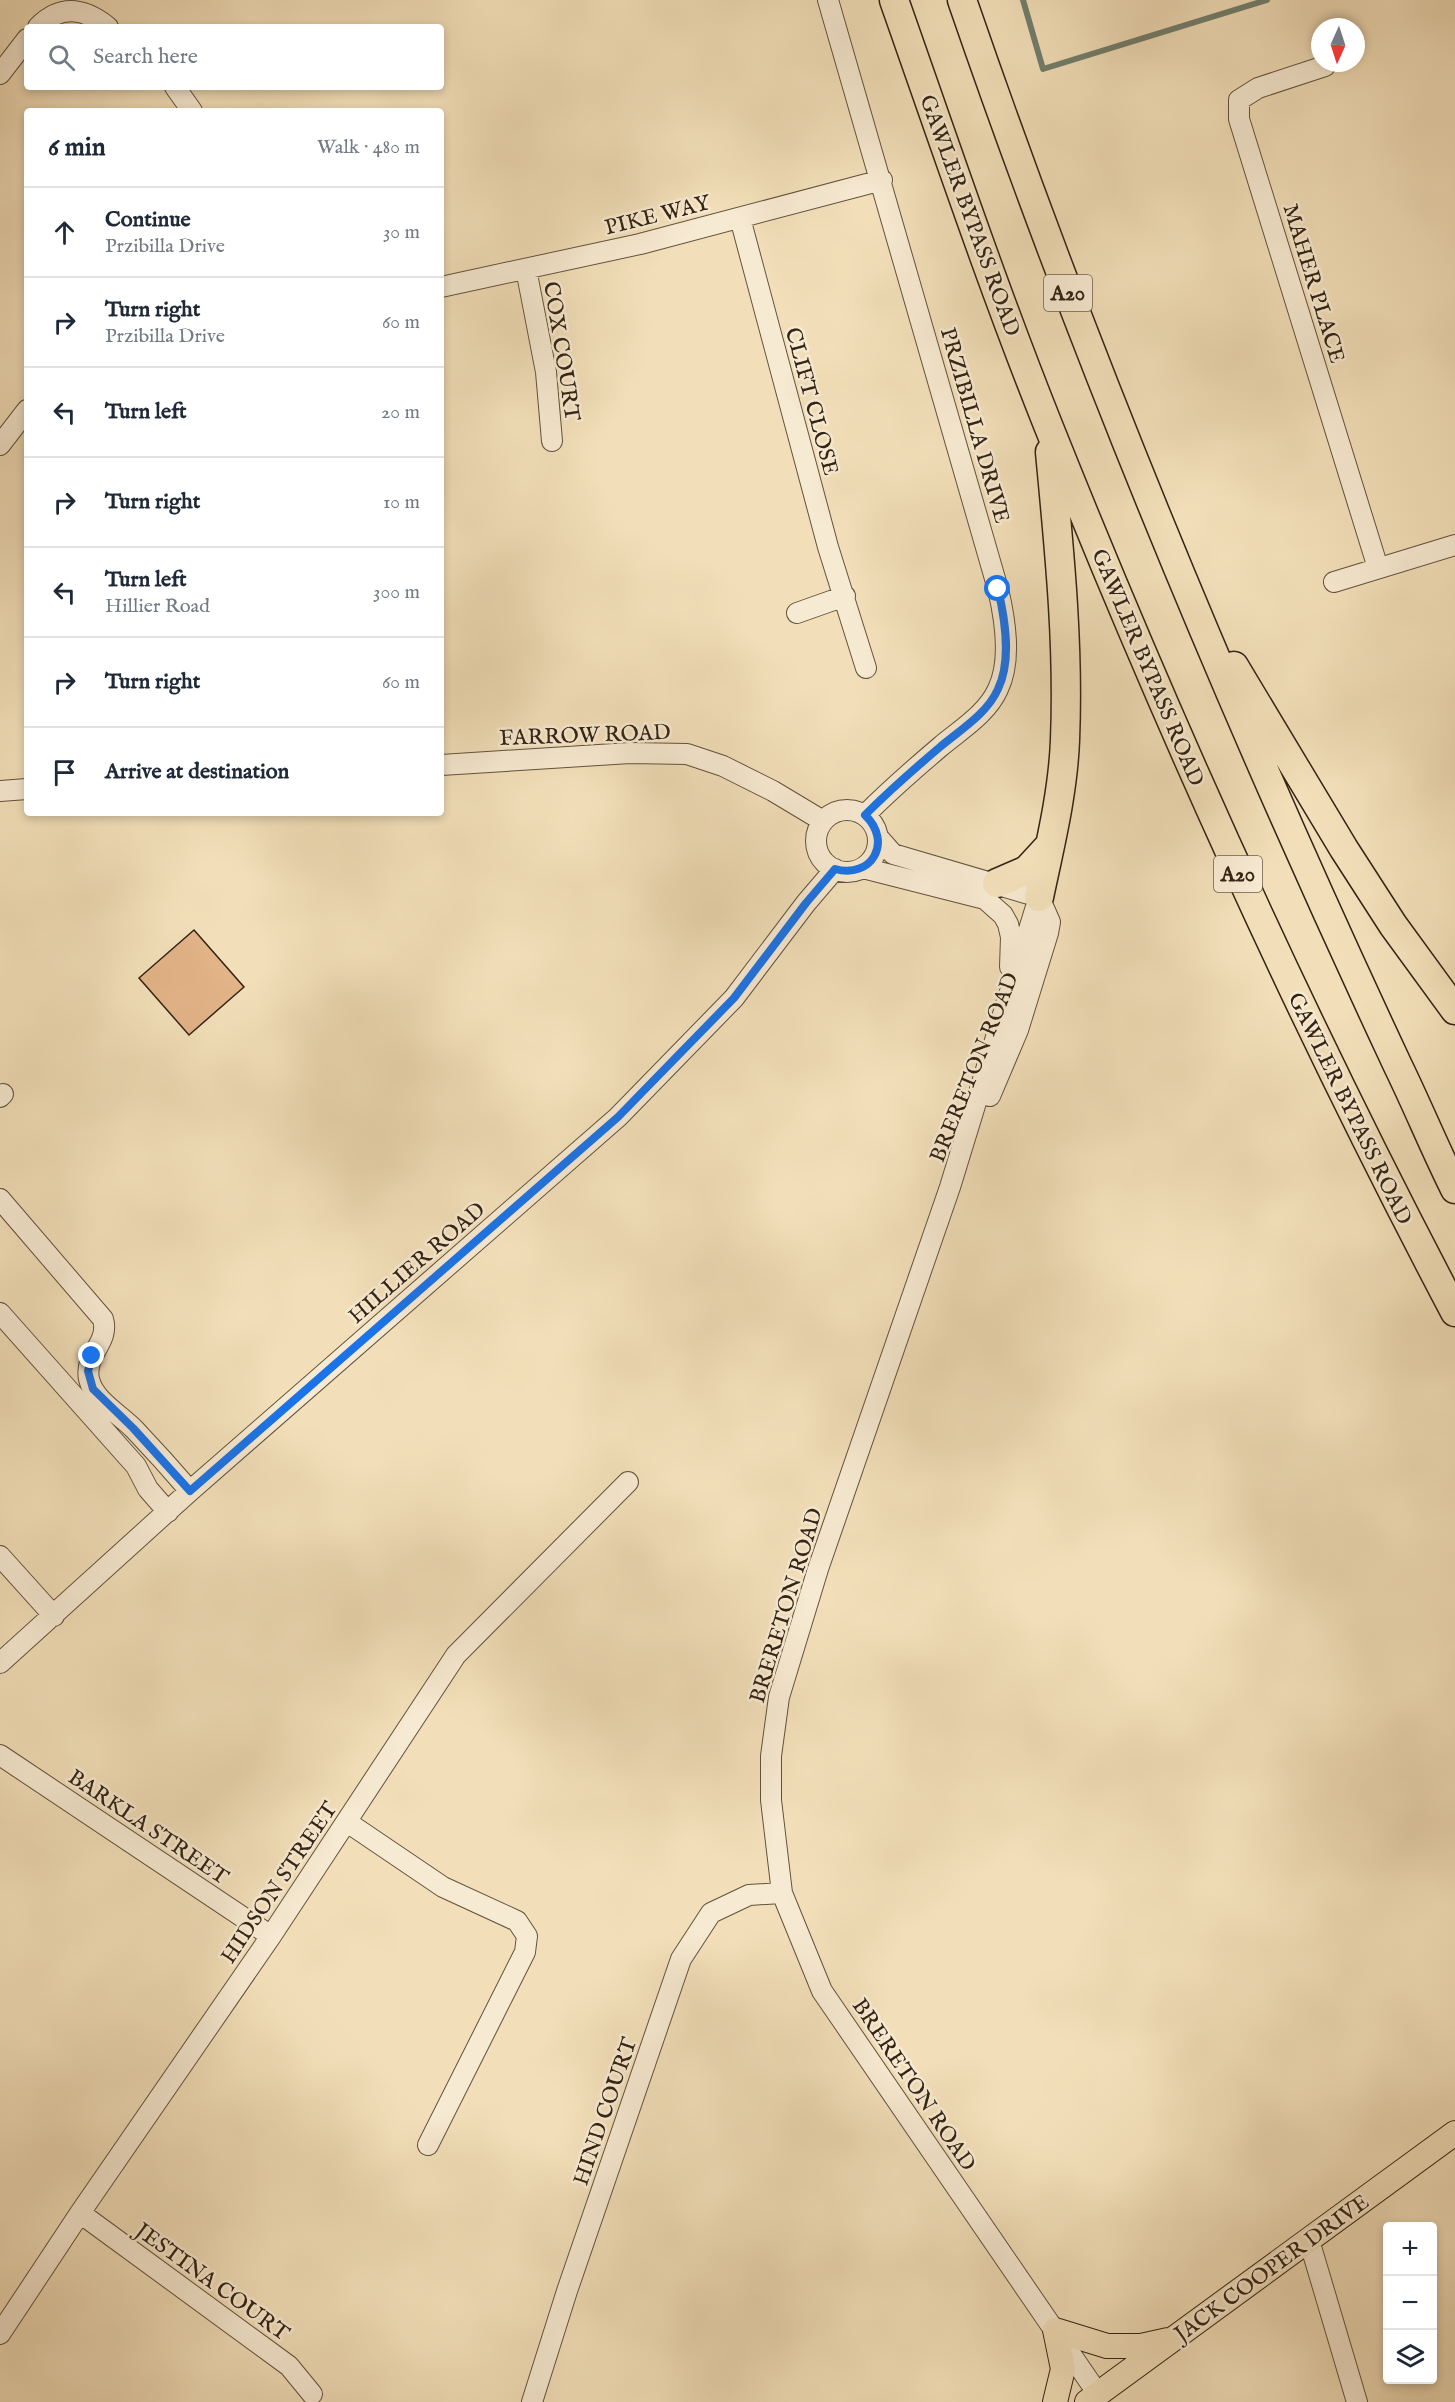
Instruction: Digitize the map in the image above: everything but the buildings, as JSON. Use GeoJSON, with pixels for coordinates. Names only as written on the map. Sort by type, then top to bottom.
{"type":"FeatureCollection","features":[{"type":"Feature","properties":{"kind":"highway","name":"GAWLER BYPASS ROAD"},"geometry":{"type":"LineString","coordinates":[[894,0],[959,189],[1047,423],[1197,784],[1329,1068],[1455,1312]]}},
{"type":"Feature","properties":{"kind":"highway","name":"A20"},"geometry":{"type":"LineString","coordinates":[[962,0],[1026,184],[1183,582],[1261,767],[1455,1190]]}},
{"type":"Feature","properties":{"kind":"highway"},"geometry":{"type":"LineString","coordinates":[[1039,897],[1060,794],[1065,741],[1066,631],[1047,423]]}},
{"type":"Feature","properties":{"kind":"highway"},"geometry":{"type":"LineString","coordinates":[[1183,582],[1344,849],[1393,925],[1455,1010]]}},
{"type":"Feature","properties":{"kind":"highway"},"geometry":{"type":"LineString","coordinates":[[997,884],[1027,870],[1050,845]]}},
{"type":"Feature","properties":{"kind":"main road","name":"JACK COOPER DRIVE"},"geometry":{"type":"LineString","coordinates":[[1093,2398],[1455,2133]]}},
{"type":"Feature","properties":{"kind":"main road"},"geometry":{"type":"LineString","coordinates":[[1055,2402],[1063,2369],[1055,2331],[1107,2346],[1141,2346],[1173,2339]]}},
{"type":"Feature","properties":{"kind":"street","name":"PRZIBILLA DRIVE"},"geometry":{"type":"LineString","coordinates":[[828,0],[882,180],[1003,610],[1005,668],[998,689],[987,708],[892,788],[865,815]]}},
{"type":"Feature","properties":{"kind":"street"},"geometry":{"type":"LineString","coordinates":[[41,24],[51,15],[86,6],[105,24]]}},
{"type":"Feature","properties":{"kind":"street"},"geometry":{"type":"LineString","coordinates":[[0,74],[24,43]]}},
{"type":"Feature","properties":{"kind":"street","name":"MAHER PLACE"},"geometry":{"type":"LineString","coordinates":[[1311,71],[1258,88],[1239,100],[1239,119],[1378,568]]}},
{"type":"Feature","properties":{"kind":"street"},"geometry":{"type":"LineString","coordinates":[[177,90],[190,108]]}},
{"type":"Feature","properties":{"kind":"street","name":"PIKE WAY"},"geometry":{"type":"LineString","coordinates":[[444,285],[640,244],[882,180]]}},
{"type":"Feature","properties":{"kind":"street","name":"CLIFT CLOSE"},"geometry":{"type":"LineString","coordinates":[[740,218],[828,547],[866,668]]}},
{"type":"Feature","properties":{"kind":"street","name":"COX COURT"},"geometry":{"type":"LineString","coordinates":[[526,268],[546,372],[552,441]]}},
{"type":"Feature","properties":{"kind":"street"},"geometry":{"type":"LineString","coordinates":[[0,445],[24,414]]}},
{"type":"Feature","properties":{"kind":"street"},"geometry":{"type":"LineString","coordinates":[[1334,582],[1455,545]]}},
{"type":"Feature","properties":{"kind":"street"},"geometry":{"type":"LineString","coordinates":[[797,613],[845,596]]}},
{"type":"Feature","properties":{"kind":"street","name":"FARROW ROAD"},"geometry":{"type":"LineString","coordinates":[[444,765],[630,753],[687,754],[723,766],[773,791],[823,821]]}},
{"type":"Feature","properties":{"kind":"street"},"geometry":{"type":"LineString","coordinates":[[0,790],[24,789]]}},
{"type":"Feature","properties":{"kind":"street"},"geometry":{"type":"LineString","coordinates":[[848,810],[865,815],[876,828],[878,837],[875,854],[863,867],[844,872],[835,869],[821,857],[817,848],[818,830],[823,821],[830,815],[848,810]]}},
{"type":"Feature","properties":{"kind":"street"},"geometry":{"type":"LineString","coordinates":[[878,837],[893,854],[1039,897]]}},
{"type":"Feature","properties":{"kind":"street","name":"BRERETON ROAD"},"geometry":{"type":"LineString","coordinates":[[863,867],[985,899],[995,906],[1008,924],[1011,938],[1005,1009]]}},
{"type":"Feature","properties":{"kind":"street","name":"HILLIER ROAD"},"geometry":{"type":"LineString","coordinates":[[0,1663],[190,1491],[618,1117],[734,998],[806,903],[835,869]]}},
{"type":"Feature","properties":{"kind":"street","name":"BRERETON ROAD"},"geometry":{"type":"LineString","coordinates":[[1039,897],[950,1187],[818,1569],[779,1697],[771,1756],[771,1800],[783,1893],[822,1991],[1055,2331],[1093,2398]]}},
{"type":"Feature","properties":{"kind":"street","name":"BRERETON ROAD"},"geometry":{"type":"LineString","coordinates":[[950,1187],[1018,1030],[1041,961],[1050,922],[1039,897]]}},
{"type":"Feature","properties":{"kind":"street"},"geometry":{"type":"LineString","coordinates":[[0,1199],[104,1319],[104,1339],[89,1363],[93,1389],[133,1428],[190,1491]]}},
{"type":"Feature","properties":{"kind":"street"},"geometry":{"type":"LineString","coordinates":[[0,1313],[136,1466],[148,1489],[168,1512]]}},
{"type":"Feature","properties":{"kind":"street","name":"HIDSON STREET"},"geometry":{"type":"LineString","coordinates":[[0,2334],[80,2213],[271,1936],[456,1655],[628,1482]]}},
{"type":"Feature","properties":{"kind":"street"},"geometry":{"type":"LineString","coordinates":[[0,1556],[54,1616]]}},
{"type":"Feature","properties":{"kind":"street","name":"BARKLA STREET"},"geometry":{"type":"LineString","coordinates":[[0,1755],[271,1936]]}},
{"type":"Feature","properties":{"kind":"street"},"geometry":{"type":"LineString","coordinates":[[347,1822],[443,1887],[517,1921],[527,1936],[525,1952],[428,2145]]}},
{"type":"Feature","properties":{"kind":"street","name":"HIND COURT"},"geometry":{"type":"LineString","coordinates":[[532,2402],[567,2291],[681,1959],[711,1913],[749,1895],[783,1893]]}},
{"type":"Feature","properties":{"kind":"street","name":"JESTINA COURT"},"geometry":{"type":"LineString","coordinates":[[80,2213],[289,2366],[312,2394]]}},
{"type":"Feature","properties":{"kind":"street"},"geometry":{"type":"LineString","coordinates":[[1309,2240],[1357,2402]]}},
{"type":"Feature","properties":{"kind":"waterway"},"geometry":{"type":"LineString","coordinates":[[1023,0],[1043,69],[1267,0]]}},
{"type":"Feature","properties":{"kind":"route"},"geometry":{"type":"LineString","coordinates":[[92,1356],[88,1371],[93,1389],[133,1428],[190,1491],[618,1117],[734,998],[806,903],[835,869],[844,872],[854,871],[870,862],[878,846],[878,837],[876,828],[865,815],[892,788],[987,708],[998,689],[1005,668],[1003,610],[998,589]]}}]}
